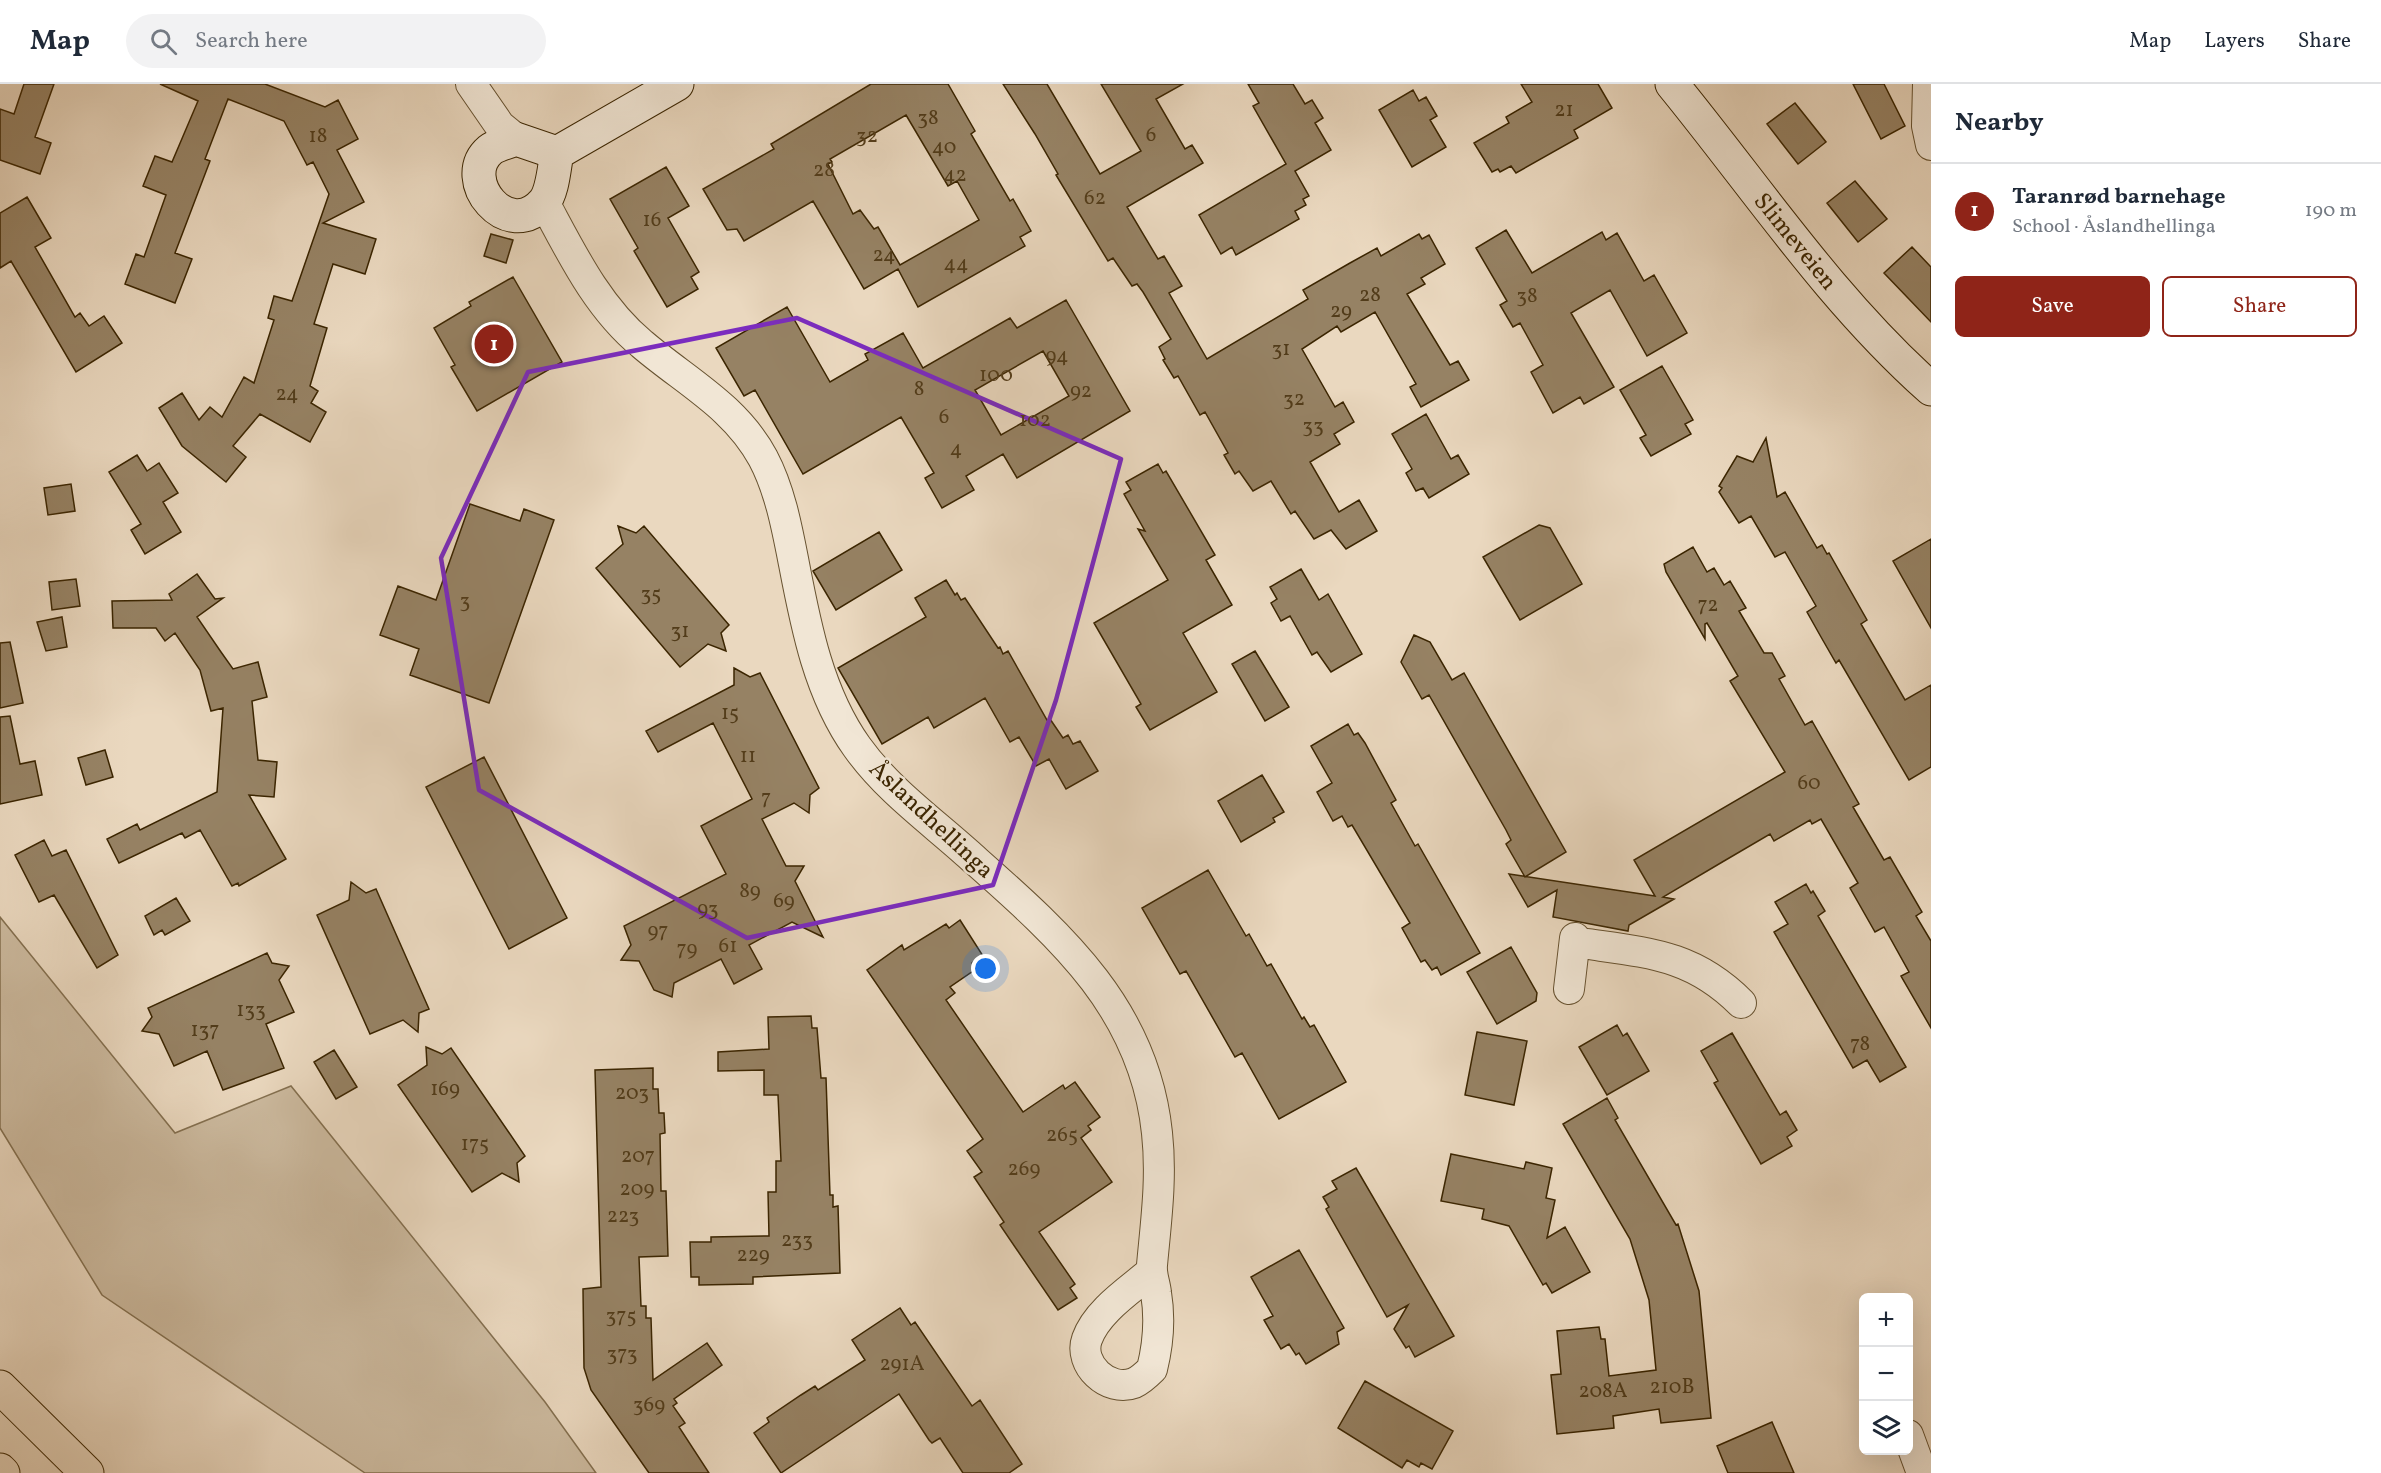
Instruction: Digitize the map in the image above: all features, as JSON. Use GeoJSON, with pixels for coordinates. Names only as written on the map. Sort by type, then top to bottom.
{"type":"FeatureCollection","features":[{"type":"Feature","properties":{"kind":"highway"},"geometry":{"type":"LineString","coordinates":[[0,1387],[87,1473]]}},
{"type":"Feature","properties":{"kind":"highway"},"geometry":{"type":"LineString","coordinates":[[0,1470],[3,1473]]}},
{"type":"Feature","properties":{"kind":"street"},"geometry":{"type":"LineString","coordinates":[[471,84],[500,126],[516,139],[557,153]]}},
{"type":"Feature","properties":{"kind":"street"},"geometry":{"type":"LineString","coordinates":[[516,139],[491,149],[485,157],[479,175],[484,192],[492,205],[509,215],[530,212],[544,201],[557,153],[677,84]]}},
{"type":"Feature","properties":{"kind":"street","name":"Slimeveien"},"geometry":{"type":"LineString","coordinates":[[1672,84],[1834,290],[1888,349],[1931,389]]}},
{"type":"Feature","properties":{"kind":"street"},"geometry":{"type":"LineString","coordinates":[[1928,84],[1927,126],[1931,145]]}},
{"type":"Feature","properties":{"kind":"street","name":"Åslandhellinga"},"geometry":{"type":"LineString","coordinates":[[544,201],[575,260],[613,315],[640,344],[718,402],[742,426],[762,456],[775,486],[814,657],[840,718],[855,744],[879,775],[1050,926],[1079,958],[1107,996],[1131,1036],[1146,1076],[1157,1133],[1159,1207],[1152,1272]]}},
{"type":"Feature","properties":{"kind":"street"},"geometry":{"type":"LineString","coordinates":[[1569,989],[1582,941],[1669,957],[1702,972],[1741,1003]]}},
{"type":"Feature","properties":{"kind":"street"},"geometry":{"type":"LineString","coordinates":[[1913,1449],[1922,1473]]}},
{"type":"Feature","properties":{"kind":"highlighted area"},"geometry":{"type":"Polygon","coordinates":[[[797,318],[1121,459],[1056,700],[993,885],[747,938],[479,790],[441,558],[528,372],[797,318]]]}},
{"type":"Feature","properties":{"kind":"shaded area"},"geometry":{"type":"Polygon","coordinates":[[[0,917],[175,1133],[291,1086],[545,1402],[596,1473],[365,1473],[102,1295],[0,1128],[0,917]]]}},
{"type":"Feature","properties":{"kind":"building"},"geometry":{"type":"Polygon","coordinates":[[[24,84],[54,84],[35,137],[51,143],[40,174],[0,160],[0,109],[14,114],[24,84]]]}},
{"type":"Feature","properties":{"kind":"building"},"geometry":{"type":"Polygon","coordinates":[[[160,84],[265,84],[325,107],[338,100],[358,139],[337,150],[364,202],[323,223],[376,239],[365,274],[333,264],[314,324],[327,328],[310,386],[318,391],[311,403],[326,412],[310,442],[260,414],[233,446],[246,457],[226,482],[182,446],[159,408],[182,393],[199,420],[210,407],[222,417],[244,377],[254,383],[274,320],[268,318],[274,296],[292,301],[329,194],[313,162],[307,165],[284,121],[228,99],[205,159],[210,161],[175,253],[192,259],[175,303],[125,284],[136,254],[144,257],[166,195],[143,186],[155,156],[172,162],[198,101],[160,84]]]}},
{"type":"Feature","properties":{"kind":"building"},"geometry":{"type":"Polygon","coordinates":[[[871,84],[948,84],[975,131],[971,134],[1010,201],[1013,199],[1031,231],[1020,237],[1025,246],[918,307],[898,269],[864,289],[813,201],[744,241],[737,229],[727,230],[703,189],[774,149],[771,144],[871,84]],[[906,115],[830,159],[832,162],[828,164],[853,214],[860,210],[874,229],[878,227],[900,265],[979,220],[957,181],[948,186],[906,115]]]}},
{"type":"Feature","properties":{"kind":"building"},"geometry":{"type":"Polygon","coordinates":[[[1003,84],[1047,84],[1100,174],[1141,151],[1101,84],[1183,84],[1156,99],[1185,149],[1192,145],[1203,163],[1127,207],[1158,259],[1164,256],[1182,286],[1169,293],[1207,359],[1308,299],[1303,290],[1350,263],[1377,248],[1381,256],[1419,234],[1422,239],[1429,235],[1445,264],[1421,278],[1425,284],[1407,294],[1450,365],[1458,361],[1469,380],[1421,407],[1410,387],[1416,384],[1375,312],[1341,332],[1337,326],[1302,349],[1335,407],[1343,402],[1354,422],[1334,434],[1340,444],[1310,462],[1339,512],[1359,500],[1377,531],[1346,549],[1331,530],[1314,539],[1295,511],[1291,514],[1271,481],[1253,491],[1239,471],[1235,474],[1224,455],[1228,453],[1205,412],[1200,415],[1178,376],[1174,378],[1163,360],[1165,359],[1159,347],[1171,339],[1137,284],[1132,286],[1113,258],[1108,261],[1056,175],[1058,174],[1035,134],[1003,84]]]}},
{"type":"Feature","properties":{"kind":"building"},"geometry":{"type":"Polygon","coordinates":[[[1248,84],[1293,84],[1305,104],[1312,100],[1323,118],[1315,123],[1331,150],[1295,171],[1309,196],[1303,199],[1306,205],[1295,211],[1299,219],[1236,255],[1232,247],[1221,254],[1199,215],[1286,164],[1253,106],[1259,103],[1248,84]]]}},
{"type":"Feature","properties":{"kind":"building"},"geometry":{"type":"Polygon","coordinates":[[[1521,84],[1598,84],[1612,108],[1574,130],[1578,138],[1516,173],[1511,166],[1500,172],[1498,169],[1492,172],[1474,143],[1509,123],[1506,117],[1532,102],[1521,84]]]}},
{"type":"Feature","properties":{"kind":"building"},"geometry":{"type":"Polygon","coordinates":[[[1853,84],[1884,84],[1905,126],[1881,139],[1853,84]]]}},
{"type":"Feature","properties":{"kind":"building"},"geometry":{"type":"Polygon","coordinates":[[[1413,90],[1419,101],[1426,97],[1437,116],[1430,120],[1446,147],[1412,167],[1379,110],[1413,90]]]}},
{"type":"Feature","properties":{"kind":"building"},"geometry":{"type":"Polygon","coordinates":[[[1795,103],[1826,142],[1798,164],[1767,124],[1795,103]]]}},
{"type":"Feature","properties":{"kind":"building"},"geometry":{"type":"Polygon","coordinates":[[[666,167],[689,206],[668,218],[699,272],[691,277],[698,289],[667,307],[634,251],[638,248],[610,199],[666,167]]]}},
{"type":"Feature","properties":{"kind":"building"},"geometry":{"type":"Polygon","coordinates":[[[1855,181],[1887,219],[1858,242],[1827,203],[1855,181]]]}},
{"type":"Feature","properties":{"kind":"building"},"geometry":{"type":"Polygon","coordinates":[[[27,197],[51,238],[35,247],[75,317],[80,313],[89,326],[104,316],[122,343],[76,372],[11,261],[0,268],[0,213],[27,197]]]}},
{"type":"Feature","properties":{"kind":"building"},"geometry":{"type":"Polygon","coordinates":[[[1506,230],[1532,273],[1602,232],[1606,240],[1617,233],[1644,281],[1654,275],[1687,333],[1647,356],[1610,290],[1571,313],[1614,387],[1584,404],[1580,397],[1553,413],[1531,372],[1543,365],[1520,323],[1513,327],[1500,305],[1507,301],[1476,248],[1506,230]]]}},
{"type":"Feature","properties":{"kind":"building"},"geometry":{"type":"Polygon","coordinates":[[[491,234],[513,240],[506,263],[484,256],[491,234]]]}},
{"type":"Feature","properties":{"kind":"building"},"geometry":{"type":"Polygon","coordinates":[[[1912,247],[1931,267],[1931,322],[1884,273],[1912,247]]]}},
{"type":"Feature","properties":{"kind":"building"},"geometry":{"type":"Polygon","coordinates":[[[513,277],[562,362],[477,411],[451,367],[455,365],[434,328],[471,306],[469,302],[513,277]]]}},
{"type":"Feature","properties":{"kind":"building"},"geometry":{"type":"Polygon","coordinates":[[[1066,300],[1130,411],[1017,478],[1003,454],[966,476],[974,490],[942,508],[925,478],[934,473],[901,417],[803,474],[755,390],[744,396],[716,348],[787,307],[830,382],[868,360],[865,354],[903,333],[923,368],[1010,318],[1017,328],[1066,300]],[[1043,351],[975,390],[1001,435],[1069,396],[1043,351]]]}},
{"type":"Feature","properties":{"kind":"building"},"geometry":{"type":"Polygon","coordinates":[[[1662,366],[1693,420],[1685,424],[1691,434],[1651,456],[1640,438],[1646,435],[1620,390],[1662,366]]]}},
{"type":"Feature","properties":{"kind":"building"},"geometry":{"type":"Polygon","coordinates":[[[1426,414],[1451,459],[1458,455],[1469,474],[1429,498],[1423,488],[1416,491],[1406,473],[1412,469],[1392,434],[1426,414]]]}},
{"type":"Feature","properties":{"kind":"building"},"geometry":{"type":"Polygon","coordinates":[[[1766,438],[1777,497],[1785,492],[1817,548],[1822,545],[1827,554],[1829,553],[1867,620],[1861,624],[1905,700],[1931,685],[1931,767],[1909,780],[1839,660],[1836,663],[1807,612],[1816,606],[1785,552],[1775,557],[1751,516],[1739,523],[1719,492],[1722,488],[1719,486],[1737,456],[1753,462],[1766,438]]]}},
{"type":"Feature","properties":{"kind":"building"},"geometry":{"type":"Polygon","coordinates":[[[137,455],[147,471],[159,463],[178,493],[163,502],[181,532],[145,554],[131,530],[141,524],[109,472],[137,455]]]}},
{"type":"Feature","properties":{"kind":"building"},"geometry":{"type":"Polygon","coordinates":[[[1158,464],[1163,473],[1166,471],[1215,555],[1206,560],[1232,605],[1183,633],[1217,692],[1150,730],[1136,707],[1141,704],[1094,623],[1168,580],[1138,529],[1145,531],[1124,494],[1131,490],[1126,482],[1158,464]]]}},
{"type":"Feature","properties":{"kind":"building"},"geometry":{"type":"Polygon","coordinates":[[[71,484],[75,511],[48,515],[44,488],[71,484]]]}},
{"type":"Feature","properties":{"kind":"building"},"geometry":{"type":"Polygon","coordinates":[[[470,504],[520,521],[524,509],[554,520],[489,703],[410,675],[419,649],[380,635],[398,586],[436,600],[470,504]]]}},
{"type":"Feature","properties":{"kind":"building"},"geometry":{"type":"Polygon","coordinates":[[[1539,525],[1550,528],[1582,584],[1520,620],[1483,557],[1539,525]]]}},
{"type":"Feature","properties":{"kind":"building"},"geometry":{"type":"Polygon","coordinates":[[[618,526],[636,533],[644,526],[729,625],[721,633],[726,651],[708,644],[680,667],[596,568],[623,544],[618,526]]]}},
{"type":"Feature","properties":{"kind":"building"},"geometry":{"type":"Polygon","coordinates":[[[879,532],[902,570],[836,610],[813,571],[879,532]]]}},
{"type":"Feature","properties":{"kind":"building"},"geometry":{"type":"Polygon","coordinates":[[[1931,539],[1931,628],[1893,561],[1931,539]]]}},
{"type":"Feature","properties":{"kind":"building"},"geometry":{"type":"Polygon","coordinates":[[[1693,547],[1707,572],[1714,568],[1724,585],[1730,581],[1746,608],[1739,611],[1764,653],[1772,653],[1785,676],[1779,679],[1805,725],[1812,721],[1859,804],[1853,807],[1884,860],[1890,857],[1922,912],[1916,916],[1931,941],[1931,1028],[1901,976],[1909,972],[1884,927],[1875,932],[1850,888],[1858,883],[1821,819],[1812,824],[1810,820],[1774,841],[1770,834],[1663,897],[1674,899],[1629,925],[1628,931],[1553,917],[1557,890],[1528,907],[1509,874],[1655,896],[1634,860],[1785,772],[1730,681],[1738,676],[1707,623],[1705,624],[1705,639],[1666,572],[1664,564],[1693,547]]]}},
{"type":"Feature","properties":{"kind":"building"},"geometry":{"type":"Polygon","coordinates":[[[1301,569],[1319,600],[1328,594],[1362,654],[1331,672],[1317,652],[1312,655],[1290,616],[1281,621],[1271,603],[1277,599],[1270,587],[1301,569]]]}},
{"type":"Feature","properties":{"kind":"building"},"geometry":{"type":"Polygon","coordinates":[[[197,574],[215,599],[223,598],[197,617],[221,652],[233,669],[258,662],[267,697],[252,701],[258,760],[277,762],[274,797],[249,795],[286,859],[239,886],[238,883],[232,886],[200,830],[185,838],[182,833],[119,863],[107,839],[137,824],[140,830],[217,792],[223,708],[211,711],[200,670],[175,633],[165,641],[156,628],[113,628],[112,601],[172,600],[169,594],[197,574]]]}},
{"type":"Feature","properties":{"kind":"building"},"geometry":{"type":"Polygon","coordinates":[[[76,579],[80,606],[52,610],[49,582],[76,579]]]}},
{"type":"Feature","properties":{"kind":"building"},"geometry":{"type":"Polygon","coordinates":[[[946,580],[955,595],[957,593],[961,600],[965,598],[1003,654],[1008,651],[1047,720],[1050,719],[1063,738],[1068,735],[1073,744],[1080,741],[1098,771],[1066,789],[1049,759],[1036,766],[1019,737],[1010,742],[985,698],[934,728],[928,717],[882,744],[838,668],[926,617],[915,598],[946,580]]]}},
{"type":"Feature","properties":{"kind":"building"},"geometry":{"type":"Polygon","coordinates":[[[62,617],[67,647],[46,651],[37,622],[62,617]]]}},
{"type":"Feature","properties":{"kind":"building"},"geometry":{"type":"Polygon","coordinates":[[[1414,635],[1430,642],[1452,680],[1464,673],[1566,852],[1525,877],[1506,844],[1511,840],[1506,830],[1429,695],[1422,699],[1401,662],[1414,635]]]}},
{"type":"Feature","properties":{"kind":"building"},"geometry":{"type":"Polygon","coordinates":[[[10,642],[23,703],[0,708],[0,643],[10,642]]]}},
{"type":"Feature","properties":{"kind":"building"},"geometry":{"type":"Polygon","coordinates":[[[1255,651],[1289,707],[1265,721],[1232,664],[1255,651]]]}},
{"type":"Feature","properties":{"kind":"building"},"geometry":{"type":"Polygon","coordinates":[[[734,668],[750,677],[760,673],[819,788],[810,795],[809,813],[794,803],[762,819],[786,866],[804,866],[795,881],[823,937],[792,922],[749,945],[762,969],[734,984],[721,959],[674,983],[672,997],[654,990],[639,961],[621,960],[631,945],[624,926],[726,874],[701,826],[752,799],[713,723],[658,752],[646,731],[734,685],[734,668]]]}},
{"type":"Feature","properties":{"kind":"building"},"geometry":{"type":"Polygon","coordinates":[[[10,716],[20,764],[35,761],[42,795],[0,804],[0,717],[10,716]]]}},
{"type":"Feature","properties":{"kind":"building"},"geometry":{"type":"Polygon","coordinates":[[[1348,724],[1354,735],[1358,733],[1365,743],[1396,800],[1391,803],[1415,846],[1418,844],[1480,953],[1441,975],[1437,967],[1432,970],[1425,960],[1421,962],[1402,928],[1410,923],[1352,825],[1348,827],[1342,816],[1333,821],[1317,792],[1332,783],[1311,746],[1348,724]]]}},
{"type":"Feature","properties":{"kind":"building"},"geometry":{"type":"Polygon","coordinates":[[[105,750],[113,777],[86,785],[78,758],[105,750]]]}},
{"type":"Feature","properties":{"kind":"building"},"geometry":{"type":"Polygon","coordinates":[[[484,757],[567,918],[509,949],[426,787],[484,757]]]}},
{"type":"Feature","properties":{"kind":"building"},"geometry":{"type":"Polygon","coordinates":[[[1262,775],[1284,812],[1273,818],[1275,822],[1241,842],[1218,801],[1262,775]]]}},
{"type":"Feature","properties":{"kind":"building"},"geometry":{"type":"Polygon","coordinates":[[[44,840],[52,856],[66,850],[118,955],[97,968],[54,895],[39,902],[15,855],[44,840]]]}},
{"type":"Feature","properties":{"kind":"building"},"geometry":{"type":"Polygon","coordinates":[[[1208,870],[1246,936],[1249,934],[1267,966],[1271,964],[1302,1019],[1304,1017],[1310,1027],[1314,1025],[1346,1082],[1279,1119],[1242,1053],[1235,1057],[1186,971],[1180,974],[1142,908],[1208,870]]]}},
{"type":"Feature","properties":{"kind":"building"},"geometry":{"type":"Polygon","coordinates":[[[351,882],[366,893],[376,889],[429,1009],[419,1013],[418,1032],[403,1020],[370,1034],[317,915],[349,900],[351,882]]]}},
{"type":"Feature","properties":{"kind":"building"},"geometry":{"type":"Polygon","coordinates":[[[1806,884],[1825,911],[1818,916],[1906,1067],[1880,1082],[1867,1060],[1853,1068],[1774,932],[1788,924],[1775,902],[1806,884]]]}},
{"type":"Feature","properties":{"kind":"building"},"geometry":{"type":"Polygon","coordinates":[[[176,898],[190,921],[165,935],[162,930],[154,935],[145,916],[176,898]]]}},
{"type":"Feature","properties":{"kind":"building"},"geometry":{"type":"Polygon","coordinates":[[[960,920],[983,956],[972,963],[976,969],[950,987],[955,993],[946,1000],[1023,1112],[1063,1085],[1065,1089],[1075,1082],[1100,1117],[1088,1126],[1091,1130],[1081,1138],[1112,1182],[1039,1232],[1075,1284],[1070,1288],[1077,1298],[1058,1310],[1000,1225],[1004,1222],[974,1177],[982,1172],[967,1151],[983,1139],[867,970],[902,945],[904,950],[946,924],[949,928],[960,920]]]}},
{"type":"Feature","properties":{"kind":"building"},"geometry":{"type":"Polygon","coordinates":[[[1511,947],[1537,993],[1536,1001],[1497,1024],[1467,972],[1511,947]]]}},
{"type":"Feature","properties":{"kind":"building"},"geometry":{"type":"Polygon","coordinates":[[[267,953],[272,963],[289,966],[279,980],[294,1012],[266,1024],[284,1068],[223,1090],[207,1051],[174,1066],[159,1034],[142,1031],[152,1017],[148,1008],[267,953]]]}},
{"type":"Feature","properties":{"kind":"building"},"geometry":{"type":"Polygon","coordinates":[[[811,1016],[812,1028],[817,1028],[821,1078],[826,1078],[830,1195],[833,1195],[833,1207],[838,1206],[840,1273],[753,1277],[753,1284],[699,1285],[699,1277],[691,1277],[690,1242],[711,1242],[711,1237],[769,1236],[768,1192],[776,1192],[776,1161],[781,1161],[778,1095],[764,1095],[764,1070],[718,1071],[718,1052],[769,1049],[768,1017],[811,1016]]]}},
{"type":"Feature","properties":{"kind":"building"},"geometry":{"type":"Polygon","coordinates":[[[1617,1025],[1623,1036],[1627,1033],[1649,1071],[1607,1095],[1579,1047],[1617,1025]]]}},
{"type":"Feature","properties":{"kind":"building"},"geometry":{"type":"Polygon","coordinates":[[[1477,1032],[1527,1041],[1514,1105],[1465,1095],[1477,1032]]]}},
{"type":"Feature","properties":{"kind":"building"},"geometry":{"type":"Polygon","coordinates":[[[1732,1033],[1780,1115],[1786,1111],[1797,1130],[1787,1137],[1792,1146],[1761,1164],[1714,1083],[1718,1081],[1701,1051],[1732,1033]]]}},
{"type":"Feature","properties":{"kind":"building"},"geometry":{"type":"Polygon","coordinates":[[[426,1047],[442,1054],[451,1048],[525,1156],[517,1163],[519,1182],[502,1173],[472,1192],[398,1085],[427,1065],[426,1047]]]}},
{"type":"Feature","properties":{"kind":"building"},"geometry":{"type":"Polygon","coordinates":[[[334,1050],[357,1087],[336,1099],[314,1062],[334,1050]]]}},
{"type":"Feature","properties":{"kind":"building"},"geometry":{"type":"Polygon","coordinates":[[[653,1068],[653,1089],[658,1089],[659,1113],[664,1113],[665,1133],[660,1134],[661,1191],[666,1191],[668,1256],[639,1257],[641,1306],[646,1306],[646,1318],[651,1318],[653,1380],[707,1343],[722,1365],[674,1399],[677,1403],[673,1406],[685,1423],[679,1427],[709,1473],[649,1473],[591,1390],[584,1368],[583,1289],[601,1287],[595,1070],[653,1068]]]}},
{"type":"Feature","properties":{"kind":"building"},"geometry":{"type":"Polygon","coordinates":[[[1607,1098],[1618,1118],[1615,1120],[1676,1225],[1678,1224],[1699,1291],[1711,1418],[1661,1423],[1659,1409],[1613,1416],[1614,1428],[1557,1434],[1551,1375],[1561,1374],[1557,1331],[1599,1327],[1601,1339],[1605,1339],[1609,1376],[1656,1370],[1649,1300],[1630,1239],[1563,1124],[1607,1098]]]}},
{"type":"Feature","properties":{"kind":"building"},"geometry":{"type":"Polygon","coordinates":[[[1451,1154],[1524,1169],[1526,1162],[1552,1168],[1546,1198],[1555,1200],[1547,1238],[1565,1227],[1590,1272],[1552,1293],[1546,1283],[1543,1285],[1509,1226],[1482,1219],[1484,1209],[1441,1201],[1451,1154]]]}},
{"type":"Feature","properties":{"kind":"building"},"geometry":{"type":"Polygon","coordinates":[[[1356,1168],[1454,1336],[1415,1357],[1409,1346],[1406,1348],[1394,1329],[1408,1305],[1387,1317],[1326,1209],[1329,1207],[1323,1197],[1337,1189],[1332,1181],[1356,1168]]]}},
{"type":"Feature","properties":{"kind":"building"},"geometry":{"type":"Polygon","coordinates":[[[1299,1250],[1344,1328],[1337,1332],[1339,1344],[1306,1364],[1289,1344],[1281,1349],[1264,1320],[1273,1316],[1251,1277],[1299,1250]]]}},
{"type":"Feature","properties":{"kind":"building"},"geometry":{"type":"Polygon","coordinates":[[[900,1308],[911,1325],[915,1322],[972,1406],[980,1400],[1022,1464],[1009,1473],[963,1473],[940,1438],[932,1443],[929,1440],[899,1394],[781,1473],[754,1433],[769,1422],[767,1418],[801,1395],[815,1386],[818,1390],[865,1360],[852,1340],[900,1308]]]}},
{"type":"Feature","properties":{"kind":"building"},"geometry":{"type":"Polygon","coordinates":[[[1365,1381],[1453,1431],[1432,1469],[1421,1463],[1419,1467],[1407,1460],[1402,1468],[1338,1428],[1365,1381]]]}},
{"type":"Feature","properties":{"kind":"building"},"geometry":{"type":"Polygon","coordinates":[[[1772,1422],[1794,1473],[1728,1473],[1717,1446],[1772,1422]]]}},
{"type":"Feature","properties":{"kind":"place","name":"Taranrød barnehage"},"geometry":{"type":"Point","coordinates":[494,344]}}]}
